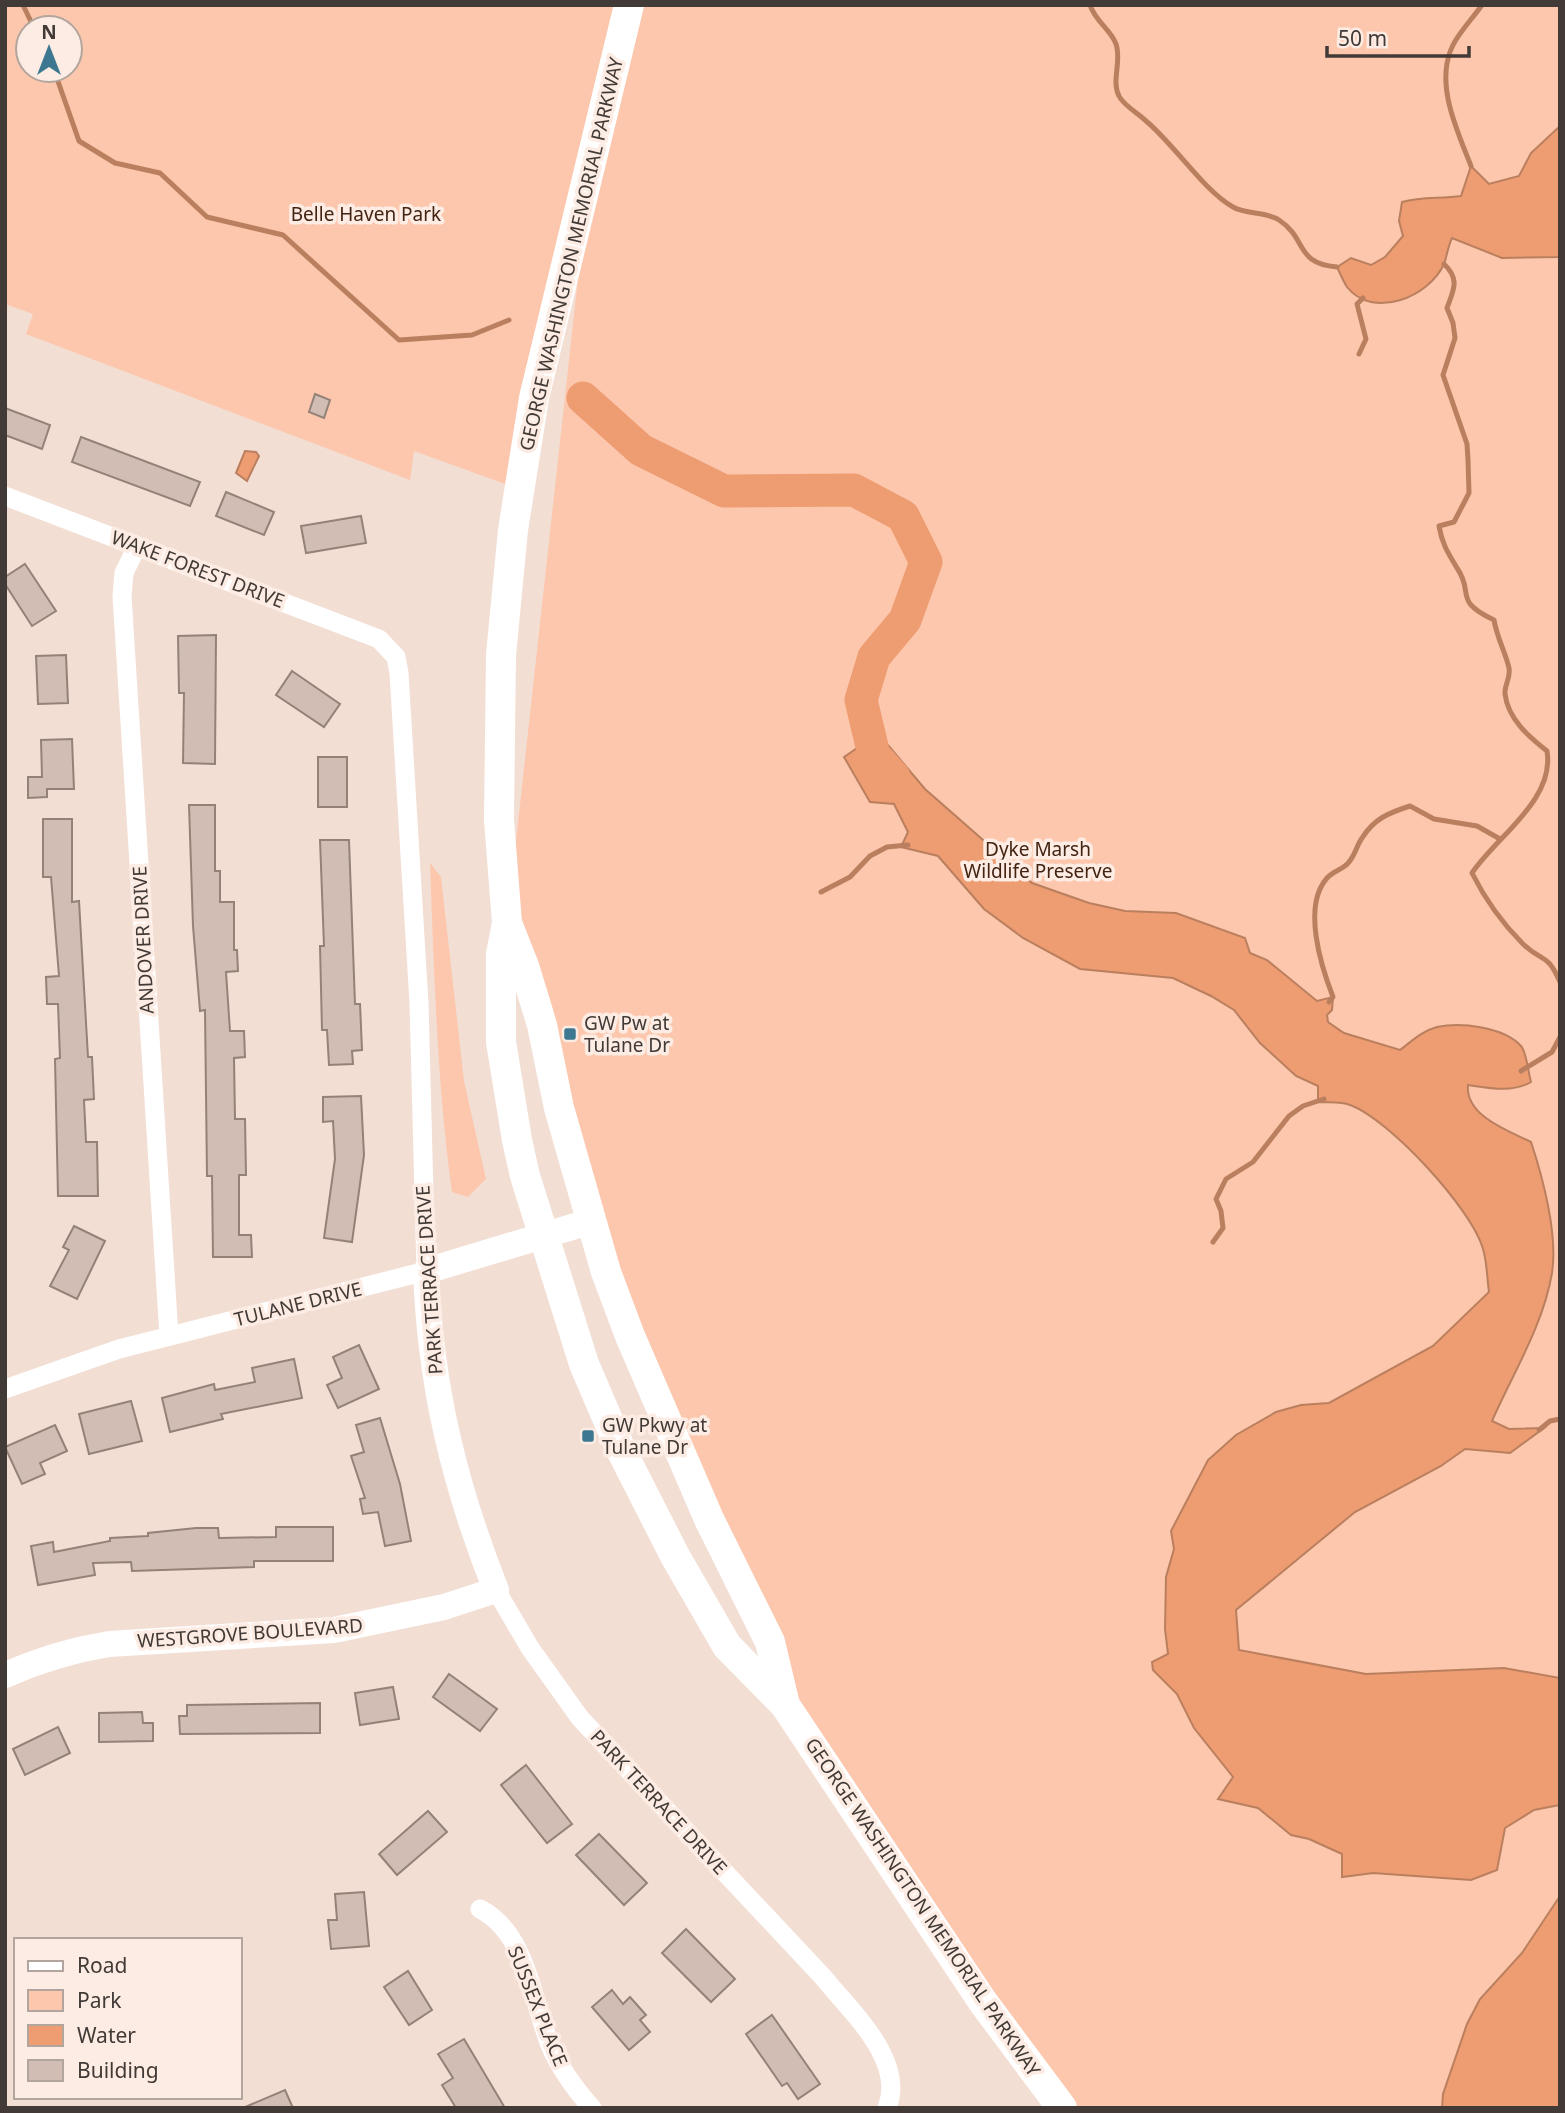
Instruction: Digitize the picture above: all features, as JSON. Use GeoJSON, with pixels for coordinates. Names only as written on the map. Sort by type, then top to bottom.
{"type":"FeatureCollection","features":[{"type":"Feature","properties":{"kind":"main road","name":"GEORGE WASHINGTON MEMORIAL PARKWAY"},"geometry":{"type":"LineString","coordinates":[[629,5],[547,341],[527,439],[513,530],[500,669],[499,820],[507,923],[524,966],[542,1025],[559,1108],[606,1272],[630,1336],[709,1519],[770,1642],[785,1705]]}},
{"type":"Feature","properties":{"kind":"main road","name":"GEORGE WASHINGTON MEMORIAL PARKWAY"},"geometry":{"type":"LineString","coordinates":[[507,923],[500,954],[500,1042],[517,1140],[584,1364],[620,1448],[675,1556],[727,1646],[785,1705],[983,2002],[1062,2108]]}},
{"type":"Feature","properties":{"kind":"street","name":"WAKE FOREST DRIVE"},"geometry":{"type":"LineString","coordinates":[[5,496],[379,639],[388,646]]}},
{"type":"Feature","properties":{"kind":"street","name":"ANDOVER DRIVE"},"geometry":{"type":"LineString","coordinates":[[137,546],[124,573],[122,596],[169,1336]]}},
{"type":"Feature","properties":{"kind":"street","name":"PARK TERRACE DRIVE"},"geometry":{"type":"LineString","coordinates":[[388,646],[396,657],[400,673],[419,1003],[430,1354],[442,1423],[471,1526],[496,1590],[530,1648],[580,1718],[823,1977],[857,2019],[889,2066],[892,2091],[888,2104]]}},
{"type":"Feature","properties":{"kind":"street","name":"TULANE DRIVE"},"geometry":{"type":"LineString","coordinates":[[5,1389],[64,1366],[169,1336],[426,1271],[592,1221]]}},
{"type":"Feature","properties":{"kind":"street","name":"WESTGROVE BOULEVARD"},"geometry":{"type":"LineString","coordinates":[[5,1675],[39,1660],[75,1649],[109,1644],[334,1630],[444,1607],[496,1590]]}},
{"type":"Feature","properties":{"kind":"street","name":"SUSSEX PLACE"},"geometry":{"type":"LineString","coordinates":[[480,1909],[492,1915],[513,1941],[557,2061],[592,2108]]}},
{"type":"Feature","properties":{"kind":"green space","name":"Dyke Marsh Wildlife Preserve"},"geometry":{"type":"Polygon","coordinates":[[[5,5],[1560,5],[1560,2108],[1074,2108],[785,1705],[673,1435],[507,923],[591,160],[519,489],[414,451],[410,480],[26,334],[33,314],[5,304],[5,5]]]}},
{"type":"Feature","properties":{"kind":"green space"},"geometry":{"type":"Polygon","coordinates":[[[430,863],[441,877],[464,1081],[486,1179],[468,1197],[452,1192],[447,1151],[437,1028],[430,863]]]}},
{"type":"Feature","properties":{"kind":"water"},"geometry":{"type":"Polygon","coordinates":[[[1560,126],[1560,257],[1502,258],[1452,238],[1444,264],[1437,276],[1414,294],[1385,303],[1371,302],[1358,297],[1347,287],[1337,267],[1351,258],[1371,265],[1385,257],[1403,236],[1399,221],[1402,202],[1461,196],[1471,166],[1489,184],[1519,176],[1531,153],[1560,126]]]}},
{"type":"Feature","properties":{"kind":"water"},"geometry":{"type":"Polygon","coordinates":[[[245,451],[256,452],[259,456],[247,481],[236,473],[245,451]]]}},
{"type":"Feature","properties":{"kind":"water"},"geometry":{"type":"Polygon","coordinates":[[[882,731],[887,744],[925,789],[1032,883],[1089,903],[1125,911],[1176,913],[1245,938],[1250,953],[1267,960],[1317,1001],[1333,997],[1332,1010],[1327,1015],[1328,1022],[1344,1033],[1400,1050],[1437,1027],[1470,1026],[1504,1034],[1523,1049],[1531,1082],[1508,1089],[1468,1085],[1473,1105],[1481,1114],[1531,1142],[1544,1189],[1553,1242],[1548,1293],[1535,1330],[1492,1421],[1509,1429],[1544,1428],[1510,1453],[1465,1449],[1441,1466],[1355,1512],[1236,1610],[1239,1650],[1366,1674],[1504,1668],[1560,1678],[1560,1805],[1534,1810],[1505,1828],[1497,1870],[1471,1880],[1373,1873],[1342,1877],[1342,1854],[1309,1839],[1291,1835],[1258,1808],[1218,1799],[1233,1777],[1194,1728],[1177,1694],[1153,1670],[1152,1662],[1168,1654],[1165,1629],[1166,1577],[1174,1549],[1171,1531],[1208,1460],[1236,1435],[1276,1412],[1301,1405],[1329,1403],[1433,1346],[1489,1292],[1483,1249],[1476,1232],[1446,1190],[1406,1146],[1386,1128],[1350,1105],[1318,1102],[1318,1086],[1296,1076],[1260,1043],[1234,1010],[1173,978],[1080,969],[1023,938],[984,909],[938,856],[901,847],[908,832],[894,804],[870,802],[844,757],[882,731]]]}},
{"type":"Feature","properties":{"kind":"water"},"geometry":{"type":"Polygon","coordinates":[[[1560,1896],[1560,2108],[1442,2108],[1443,2094],[1467,2024],[1480,1999],[1522,1953],[1560,1896]]]}},
{"type":"Feature","properties":{"kind":"building"},"geometry":{"type":"Polygon","coordinates":[[[315,394],[330,400],[324,418],[309,412],[315,394]]]}},
{"type":"Feature","properties":{"kind":"building"},"geometry":{"type":"Polygon","coordinates":[[[5,408],[50,425],[42,449],[5,435],[5,408]]]}},
{"type":"Feature","properties":{"kind":"building"},"geometry":{"type":"Polygon","coordinates":[[[81,437],[200,482],[190,506],[72,462],[81,437]]]}},
{"type":"Feature","properties":{"kind":"building"},"geometry":{"type":"Polygon","coordinates":[[[226,492],[274,512],[264,535],[216,516],[226,492]]]}},
{"type":"Feature","properties":{"kind":"building"},"geometry":{"type":"Polygon","coordinates":[[[361,516],[366,543],[306,553],[301,526],[361,516]]]}},
{"type":"Feature","properties":{"kind":"building"},"geometry":{"type":"Polygon","coordinates":[[[25,564],[56,611],[32,626],[5,584],[5,577],[25,564]]]}},
{"type":"Feature","properties":{"kind":"building"},"geometry":{"type":"Polygon","coordinates":[[[216,635],[215,764],[183,763],[184,693],[179,693],[178,636],[216,635]]]}},
{"type":"Feature","properties":{"kind":"building"},"geometry":{"type":"Polygon","coordinates":[[[66,655],[68,703],[38,704],[36,656],[66,655]]]}},
{"type":"Feature","properties":{"kind":"building"},"geometry":{"type":"Polygon","coordinates":[[[292,671],[340,704],[324,727],[276,695],[292,671]]]}},
{"type":"Feature","properties":{"kind":"building"},"geometry":{"type":"Polygon","coordinates":[[[72,739],[74,789],[47,789],[47,797],[28,798],[28,777],[42,777],[41,740],[72,739]]]}},
{"type":"Feature","properties":{"kind":"building"},"geometry":{"type":"Polygon","coordinates":[[[318,757],[347,757],[347,807],[318,807],[318,757]]]}},
{"type":"Feature","properties":{"kind":"building"},"geometry":{"type":"Polygon","coordinates":[[[189,805],[215,805],[215,871],[220,871],[220,902],[234,902],[234,950],[237,950],[238,971],[226,972],[230,1031],[244,1031],[245,1057],[234,1058],[235,1119],[245,1119],[246,1175],[239,1175],[239,1235],[251,1235],[252,1257],[213,1257],[212,1176],[207,1176],[205,1010],[200,1011],[193,926],[189,805]]]}},
{"type":"Feature","properties":{"kind":"building"},"geometry":{"type":"Polygon","coordinates":[[[43,819],[72,819],[72,902],[79,901],[88,1057],[92,1057],[94,1099],[84,1100],[86,1142],[97,1142],[98,1196],[58,1196],[55,1059],[60,1058],[58,1004],[47,1004],[46,977],[59,976],[51,877],[43,877],[43,819]]]}},
{"type":"Feature","properties":{"kind":"building"},"geometry":{"type":"Polygon","coordinates":[[[320,840],[349,840],[355,1004],[360,1004],[362,1050],[352,1051],[353,1064],[329,1065],[327,1030],[322,1030],[320,946],[324,946],[320,840]]]}},
{"type":"Feature","properties":{"kind":"building"},"geometry":{"type":"Polygon","coordinates":[[[361,1096],[364,1155],[352,1242],[324,1238],[335,1159],[333,1121],[323,1122],[323,1097],[361,1096]]]}},
{"type":"Feature","properties":{"kind":"building"},"geometry":{"type":"Polygon","coordinates":[[[74,1226],[105,1241],[77,1299],[50,1286],[69,1250],[63,1247],[74,1226]]]}},
{"type":"Feature","properties":{"kind":"building"},"geometry":{"type":"Polygon","coordinates":[[[359,1345],[379,1389],[338,1408],[327,1385],[342,1378],[333,1357],[359,1345]]]}},
{"type":"Feature","properties":{"kind":"building"},"geometry":{"type":"Polygon","coordinates":[[[294,1359],[302,1398],[221,1414],[223,1419],[170,1432],[162,1398],[214,1384],[215,1390],[255,1382],[252,1368],[294,1359]]]}},
{"type":"Feature","properties":{"kind":"building"},"geometry":{"type":"Polygon","coordinates":[[[131,1401],[142,1441],[89,1454],[79,1414],[131,1401]]]}},
{"type":"Feature","properties":{"kind":"building"},"geometry":{"type":"Polygon","coordinates":[[[380,1418],[400,1484],[411,1541],[385,1546],[378,1512],[363,1514],[360,1499],[365,1498],[351,1456],[364,1452],[356,1425],[380,1418]]]}},
{"type":"Feature","properties":{"kind":"building"},"geometry":{"type":"Polygon","coordinates":[[[55,1425],[67,1451],[40,1463],[45,1474],[22,1484],[5,1447],[55,1425]]]}},
{"type":"Feature","properties":{"kind":"building"},"geometry":{"type":"Polygon","coordinates":[[[276,1527],[333,1527],[333,1561],[254,1561],[254,1567],[132,1571],[131,1562],[93,1563],[95,1575],[38,1585],[31,1546],[53,1542],[54,1552],[110,1541],[110,1538],[148,1536],[148,1533],[196,1528],[218,1528],[219,1538],[276,1537],[276,1527]]]}},
{"type":"Feature","properties":{"kind":"building"},"geometry":{"type":"Polygon","coordinates":[[[449,1674],[497,1709],[480,1731],[433,1697],[449,1674]]]}},
{"type":"Feature","properties":{"kind":"building"},"geometry":{"type":"Polygon","coordinates":[[[393,1687],[399,1719],[360,1725],[355,1693],[393,1687]]]}},
{"type":"Feature","properties":{"kind":"building"},"geometry":{"type":"Polygon","coordinates":[[[320,1703],[320,1733],[180,1734],[179,1716],[187,1716],[187,1705],[320,1703]]]}},
{"type":"Feature","properties":{"kind":"building"},"geometry":{"type":"Polygon","coordinates":[[[142,1712],[143,1723],[153,1723],[153,1741],[99,1742],[99,1713],[142,1712]]]}},
{"type":"Feature","properties":{"kind":"building"},"geometry":{"type":"Polygon","coordinates":[[[58,1727],[70,1753],[25,1775],[13,1749],[58,1727]]]}},
{"type":"Feature","properties":{"kind":"building"},"geometry":{"type":"Polygon","coordinates":[[[526,1765],[572,1824],[547,1843],[501,1785],[526,1765]]]}},
{"type":"Feature","properties":{"kind":"building"},"geometry":{"type":"Polygon","coordinates":[[[428,1811],[447,1832],[397,1875],[379,1854],[428,1811]]]}},
{"type":"Feature","properties":{"kind":"building"},"geometry":{"type":"Polygon","coordinates":[[[599,1834],[647,1883],[624,1905],[576,1855],[599,1834]]]}},
{"type":"Feature","properties":{"kind":"building"},"geometry":{"type":"Polygon","coordinates":[[[364,1892],[369,1946],[331,1949],[328,1920],[337,1920],[335,1894],[364,1892]]]}},
{"type":"Feature","properties":{"kind":"building"},"geometry":{"type":"Polygon","coordinates":[[[686,1929],[735,1979],[711,2002],[662,1953],[686,1929]]]}},
{"type":"Feature","properties":{"kind":"building"},"geometry":{"type":"Polygon","coordinates":[[[408,1971],[432,2010],[409,2025],[384,1987],[408,1971]]]}},
{"type":"Feature","properties":{"kind":"building"},"geometry":{"type":"Polygon","coordinates":[[[612,1990],[623,2004],[630,1997],[646,2015],[640,2020],[650,2032],[629,2050],[592,2007],[612,1990]]]}},
{"type":"Feature","properties":{"kind":"building"},"geometry":{"type":"Polygon","coordinates":[[[772,2015],[820,2084],[798,2099],[787,2083],[782,2086],[746,2034],[772,2015]]]}},
{"type":"Feature","properties":{"kind":"building"},"geometry":{"type":"Polygon","coordinates":[[[464,2039],[505,2108],[456,2108],[442,2085],[453,2078],[438,2054],[464,2039]]]}},
{"type":"Feature","properties":{"kind":"building"},"geometry":{"type":"Polygon","coordinates":[[[285,2090],[293,2108],[243,2108],[285,2090]]]}},
{"type":"Feature","properties":{"kind":"waterway"},"geometry":{"type":"LineString","coordinates":[[23,5],[27,14]]}},
{"type":"Feature","properties":{"kind":"waterway"},"geometry":{"type":"LineString","coordinates":[[1090,5],[1116,44],[1117,90],[1124,103],[1156,130],[1222,200],[1238,209],[1279,220],[1288,227],[1314,261],[1337,267]]}},
{"type":"Feature","properties":{"kind":"waterway"},"geometry":{"type":"LineString","coordinates":[[1471,166],[1450,106],[1446,75],[1453,45],[1482,5]]}},
{"type":"Feature","properties":{"kind":"waterway"},"geometry":{"type":"LineString","coordinates":[[59,84],[79,141],[115,163],[160,173],[207,217],[283,235],[399,340],[472,335],[509,320]]}},
{"type":"Feature","properties":{"kind":"waterway"},"geometry":{"type":"LineString","coordinates":[[1444,264],[1454,280],[1447,308],[1455,338],[1443,375],[1467,444],[1469,493],[1454,522],[1439,526],[1440,532],[1462,577],[1469,602],[1494,620],[1509,668],[1505,694],[1510,711],[1527,733],[1547,751],[1547,769],[1542,786],[1533,801],[1472,873],[1502,920],[1523,944],[1552,966],[1560,982]]}},
{"type":"Feature","properties":{"kind":"waterway"},"geometry":{"type":"LineString","coordinates":[[1359,354],[1366,339],[1357,304],[1363,298]]}},
{"type":"Feature","properties":{"kind":"waterway"},"geometry":{"type":"LineString","coordinates":[[583,398],[641,450],[724,491],[854,490],[903,516],[926,562],[905,620],[874,657],[861,700],[874,755],[894,777]]}},
{"type":"Feature","properties":{"kind":"waterway"},"geometry":{"type":"LineString","coordinates":[[1329,1002],[1333,997],[1319,953],[1316,904],[1327,878],[1349,862],[1371,826],[1388,814],[1410,806],[1434,819],[1477,826],[1500,839]]}},
{"type":"Feature","properties":{"kind":"waterway"},"geometry":{"type":"LineString","coordinates":[[821,892],[850,877],[870,856],[887,847],[908,845]]}},
{"type":"Feature","properties":{"kind":"waterway"},"geometry":{"type":"LineString","coordinates":[[1521,1071],[1552,1052],[1560,1037]]}},
{"type":"Feature","properties":{"kind":"waterway"},"geometry":{"type":"LineString","coordinates":[[1213,1242],[1223,1228],[1216,1199],[1226,1179],[1253,1162],[1289,1116],[1303,1106],[1324,1099]]}},
{"type":"Feature","properties":{"kind":"waterway"},"geometry":{"type":"LineString","coordinates":[[1539,1430],[1550,1421],[1560,1419]]}},
{"type":"Feature","properties":{"kind":"place","name":"GW Pw at Tulane Dr"},"geometry":{"type":"Point","coordinates":[570,1034]}},
{"type":"Feature","properties":{"kind":"place","name":"GW Pkwy at Tulane Dr"},"geometry":{"type":"Point","coordinates":[588,1436]}},
{"type":"Feature","properties":{"kind":"park label","name":"Belle Haven Park"},"geometry":{"type":"Point","coordinates":[366,214]}}]}
